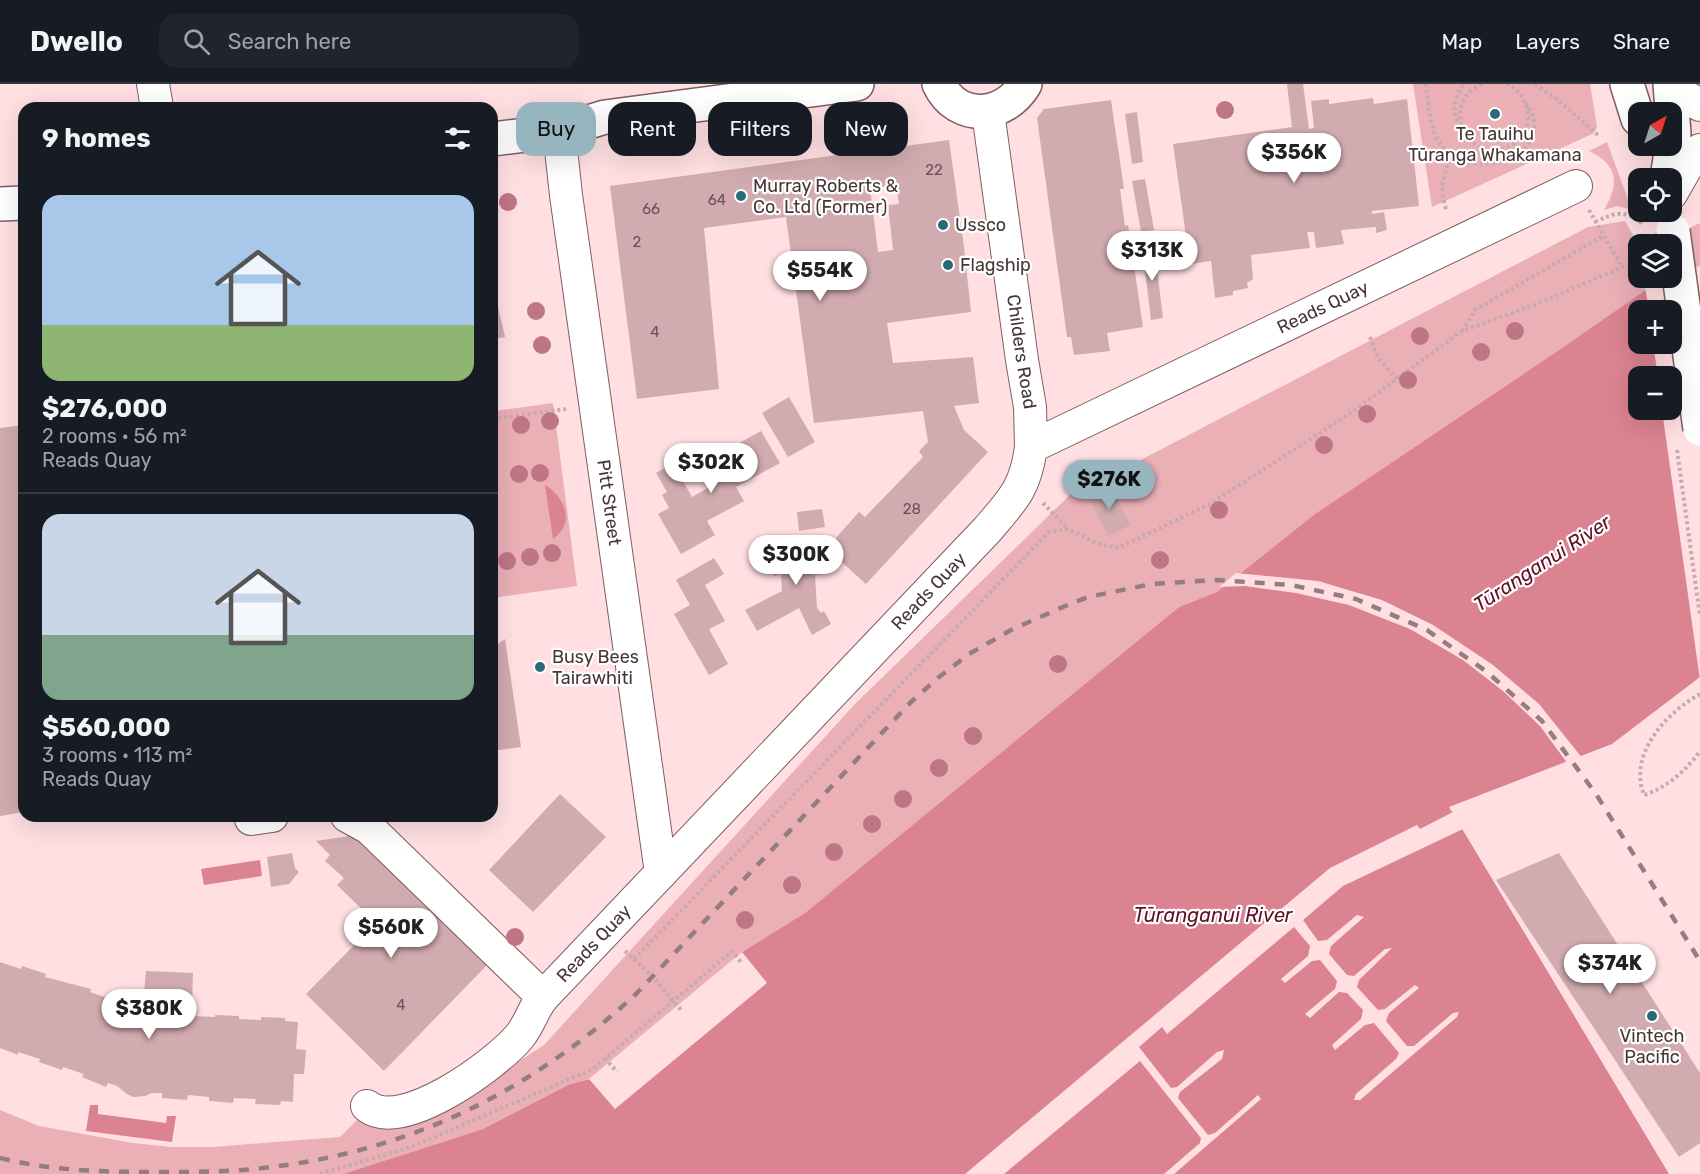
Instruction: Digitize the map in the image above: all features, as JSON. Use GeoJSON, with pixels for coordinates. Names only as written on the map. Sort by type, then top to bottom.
{"type":"FeatureCollection","features":[{"type":"Feature","properties":{"kind":"main road"},"geometry":{"type":"LineString","coordinates":[[596,120],[857,84]]}},
{"type":"Feature","properties":{"kind":"main road"},"geometry":{"type":"LineString","coordinates":[[939,84],[949,99],[960,107],[988,112],[1010,103],[1025,84]]}},
{"type":"Feature","properties":{"kind":"main road"},"geometry":{"type":"LineString","coordinates":[[1627,84],[1633,102]]}},
{"type":"Feature","properties":{"kind":"main road"},"geometry":{"type":"LineString","coordinates":[[1642,84],[1645,102]]}},
{"type":"Feature","properties":{"kind":"main road"},"geometry":{"type":"LineString","coordinates":[[1669,168],[1674,133],[1671,84]]}},
{"type":"Feature","properties":{"kind":"main road"},"geometry":{"type":"LineString","coordinates":[[498,138],[516,136]]}},
{"type":"Feature","properties":{"kind":"main road"},"geometry":{"type":"LineString","coordinates":[[0,204],[18,203]]}},
{"type":"Feature","properties":{"kind":"main road"},"geometry":{"type":"LineString","coordinates":[[1672,222],[1688,435]]}},
{"type":"Feature","properties":{"kind":"street"},"geometry":{"type":"LineString","coordinates":[[153,84],[156,102]]}},
{"type":"Feature","properties":{"kind":"street"},"geometry":{"type":"LineString","coordinates":[[1671,84],[1681,94],[1700,105]]}},
{"type":"Feature","properties":{"kind":"street","name":"Childers Road"},"geometry":{"type":"LineString","coordinates":[[988,112],[1030,407],[1031,447]]}},
{"type":"Feature","properties":{"kind":"street"},"geometry":{"type":"LineString","coordinates":[[1682,175],[1700,150]]}},
{"type":"Feature","properties":{"kind":"street","name":"Pitt Street"},"geometry":{"type":"LineString","coordinates":[[562,156],[661,873]]}},
{"type":"Feature","properties":{"kind":"street","name":"Reads Quay"},"geometry":{"type":"LineString","coordinates":[[367,1106],[387,1113],[407,1110],[435,1099],[499,1056],[517,1039],[543,997],[987,530],[1023,483],[1029,465],[1031,447],[1576,186]]}},
{"type":"Feature","properties":{"kind":"street"},"geometry":{"type":"LineString","coordinates":[[358,822],[369,828],[543,997]]}},
{"type":"Feature","properties":{"kind":"path"},"geometry":{"type":"LineString","coordinates":[[1425,84],[1435,134],[1439,142],[1451,156],[1482,165],[1500,161],[1521,152],[1534,136],[1536,126],[1531,109],[1518,91],[1507,84]]}},
{"type":"Feature","properties":{"kind":"path"},"geometry":{"type":"LineString","coordinates":[[1464,84],[1457,93],[1453,110],[1455,119],[1473,144],[1484,149],[1506,148],[1524,134],[1528,122],[1528,111],[1524,100]]}},
{"type":"Feature","properties":{"kind":"path"},"geometry":{"type":"LineString","coordinates":[[1464,133],[1460,114],[1462,103],[1467,94],[1482,84]]}},
{"type":"Feature","properties":{"kind":"path"},"geometry":{"type":"LineString","coordinates":[[1536,84],[1598,135]]}},
{"type":"Feature","properties":{"kind":"path"},"geometry":{"type":"LineString","coordinates":[[1446,209],[1441,190],[1451,156]]}},
{"type":"Feature","properties":{"kind":"path"},"geometry":{"type":"LineString","coordinates":[[1622,267],[1595,222],[1615,213],[1628,215]]}},
{"type":"Feature","properties":{"kind":"path"},"geometry":{"type":"LineString","coordinates":[[1462,331],[1475,310],[1603,236]]}},
{"type":"Feature","properties":{"kind":"path"},"geometry":{"type":"LineString","coordinates":[[634,959],[1049,532],[1068,529],[1096,543],[1119,548],[1213,502],[1349,414],[1462,331],[1537,304],[1628,266]]}},
{"type":"Feature","properties":{"kind":"path"},"geometry":{"type":"LineString","coordinates":[[1370,337],[1378,358],[1397,379]]}},
{"type":"Feature","properties":{"kind":"path"},"geometry":{"type":"LineString","coordinates":[[498,418],[554,411]]}},
{"type":"Feature","properties":{"kind":"path"},"geometry":{"type":"LineString","coordinates":[[1688,435],[1700,616]]}},
{"type":"Feature","properties":{"kind":"path"},"geometry":{"type":"LineString","coordinates":[[1700,694],[1670,716],[1652,737],[1641,764],[1639,783],[1644,795],[1656,792],[1678,776],[1700,751]]}},
{"type":"Feature","properties":{"kind":"path"},"geometry":{"type":"LineString","coordinates":[[320,1174],[411,1147],[592,1069],[732,951],[741,962]]}},
{"type":"Feature","properties":{"kind":"path"},"geometry":{"type":"LineString","coordinates":[[649,973],[682,1011]]}},
{"type":"Feature","properties":{"kind":"path"},"geometry":{"type":"LineString","coordinates":[[605,1058],[617,1072]]}},
{"type":"Feature","properties":{"kind":"shaded area"},"geometry":{"type":"Polygon","coordinates":[[[1413,84],[1590,84],[1597,126],[1595,132],[1590,135],[1432,207],[1413,84]]]}},
{"type":"Feature","properties":{"kind":"shaded area"},"geometry":{"type":"Polygon","coordinates":[[[1607,142],[1628,199],[1628,209],[1617,206],[1604,210],[1612,191],[1613,176],[1606,162],[1589,151],[1607,142]]]}},
{"type":"Feature","properties":{"kind":"shaded area"},"geometry":{"type":"Polygon","coordinates":[[[1625,221],[1632,234],[1628,234],[1628,288],[1652,288],[1628,300],[1562,348],[1315,514],[1217,592],[1179,607],[805,913],[742,952],[589,1079],[570,1084],[483,1129],[343,1174],[0,1174],[0,1110],[39,1126],[133,1143],[172,1147],[213,1147],[340,1137],[357,1120],[393,1127],[460,1100],[544,1045],[855,704],[1075,490],[1110,476],[1588,227],[1625,221]]]}},
{"type":"Feature","properties":{"kind":"shaded area"},"geometry":{"type":"Polygon","coordinates":[[[1700,223],[1700,269],[1682,276],[1682,234],[1677,234],[1700,223]]]}},
{"type":"Feature","properties":{"kind":"shaded area"},"geometry":{"type":"Polygon","coordinates":[[[553,403],[577,586],[498,597],[498,411],[553,403]]]}},
{"type":"Feature","properties":{"kind":"water","name":"Tūranganui River"},"geometry":{"type":"Polygon","coordinates":[[[1700,269],[1700,677],[1612,744],[1449,807],[1669,1174],[343,1174],[483,1129],[570,1084],[590,1079],[742,952],[805,913],[1179,607],[1217,592],[1315,514],[1628,302],[1628,354],[1682,354],[1682,300],[1631,300],[1652,288],[1682,288],[1682,276],[1700,269]]]}},
{"type":"Feature","properties":{"kind":"water"},"geometry":{"type":"Polygon","coordinates":[[[545,485],[558,496],[565,510],[564,526],[553,539],[545,485]]]}},
{"type":"Feature","properties":{"kind":"water"},"geometry":{"type":"Polygon","coordinates":[[[260,860],[262,876],[204,885],[201,869],[260,860]]]}},
{"type":"Feature","properties":{"kind":"water"},"geometry":{"type":"Polygon","coordinates":[[[90,1105],[98,1105],[98,1114],[166,1123],[167,1116],[176,1116],[172,1142],[86,1131],[90,1105]]]}},
{"type":"Feature","properties":{"kind":"pier"},"geometry":{"type":"Polygon","coordinates":[[[1700,266],[1700,680],[1663,420],[1682,420],[1682,366],[1656,366],[1655,354],[1682,354],[1682,300],[1647,300],[1645,288],[1682,288],[1682,273],[1700,266]]]}},
{"type":"Feature","properties":{"kind":"pier"},"geometry":{"type":"Polygon","coordinates":[[[1236,573],[1318,581],[1382,600],[1433,625],[1493,665],[1539,704],[1583,759],[1568,764],[1540,726],[1503,691],[1463,660],[1410,629],[1349,605],[1296,593],[1245,586],[1219,587],[1236,573]]]}},
{"type":"Feature","properties":{"kind":"pier"},"geometry":{"type":"Polygon","coordinates":[[[1455,811],[1465,828],[1343,886],[1303,920],[1318,941],[1327,940],[1357,915],[1364,917],[1331,946],[1329,954],[1347,975],[1354,976],[1385,949],[1392,948],[1359,980],[1357,987],[1378,1010],[1385,1009],[1415,985],[1419,988],[1389,1013],[1386,1021],[1407,1046],[1414,1046],[1453,1013],[1459,1012],[1457,1017],[1360,1100],[1354,1100],[1356,1094],[1396,1059],[1399,1053],[1374,1023],[1365,1025],[1335,1050],[1332,1045],[1361,1019],[1363,1010],[1347,993],[1339,992],[1310,1018],[1305,1014],[1335,989],[1337,981],[1320,960],[1312,961],[1285,983],[1281,979],[1308,956],[1310,946],[1294,927],[1167,1034],[1162,1027],[1139,1047],[1171,1088],[1177,1087],[1217,1052],[1224,1050],[1222,1059],[1180,1092],[1178,1098],[1208,1135],[1215,1133],[1258,1095],[1261,1099],[1174,1174],[1164,1174],[1200,1143],[1201,1138],[1140,1061],[1004,1174],[965,1174],[1330,868],[1417,825],[1420,829],[1455,811]]]}},
{"type":"Feature","properties":{"kind":"pier"},"geometry":{"type":"Polygon","coordinates":[[[742,952],[767,983],[615,1109],[589,1079],[742,952]]]}},
{"type":"Feature","properties":{"kind":"building"},"geometry":{"type":"Polygon","coordinates":[[[1287,84],[1303,84],[1309,129],[1314,128],[1311,101],[1329,99],[1329,104],[1373,98],[1374,104],[1407,99],[1419,206],[1372,211],[1372,214],[1384,212],[1387,230],[1376,233],[1376,227],[1341,230],[1344,244],[1316,248],[1314,232],[1307,232],[1310,248],[1251,255],[1253,279],[1247,283],[1248,288],[1233,291],[1233,295],[1215,298],[1211,261],[1190,264],[1173,144],[1292,127],[1287,84]]]}},
{"type":"Feature","properties":{"kind":"building"},"geometry":{"type":"Polygon","coordinates":[[[1111,100],[1124,189],[1120,189],[1125,226],[1128,225],[1143,327],[1107,333],[1110,351],[1074,355],[1071,337],[1067,337],[1037,118],[1044,109],[1111,100]]]}},
{"type":"Feature","properties":{"kind":"building"},"geometry":{"type":"Polygon","coordinates":[[[1137,112],[1143,162],[1132,164],[1125,114],[1137,112]]]}},
{"type":"Feature","properties":{"kind":"building"},"geometry":{"type":"Polygon","coordinates":[[[949,140],[971,312],[887,323],[893,363],[973,357],[979,403],[954,406],[964,430],[988,452],[866,584],[836,557],[834,540],[859,512],[865,517],[923,457],[919,451],[928,442],[923,411],[814,423],[786,217],[704,228],[719,389],[637,399],[610,186],[831,156],[908,156],[908,146],[949,140]],[[896,185],[870,188],[878,252],[893,250],[888,205],[899,204],[896,185]]]}},
{"type":"Feature","properties":{"kind":"building"},"geometry":{"type":"Polygon","coordinates":[[[1145,179],[1154,230],[1141,232],[1132,181],[1145,179]]]}},
{"type":"Feature","properties":{"kind":"building"},"geometry":{"type":"Polygon","coordinates":[[[1154,244],[1163,318],[1151,320],[1142,246],[1154,244]]]}},
{"type":"Feature","properties":{"kind":"building"},"geometry":{"type":"Polygon","coordinates":[[[498,306],[505,337],[498,338],[498,306]]]}},
{"type":"Feature","properties":{"kind":"building"},"geometry":{"type":"Polygon","coordinates":[[[789,397],[815,442],[788,457],[762,413],[789,397]]]}},
{"type":"Feature","properties":{"kind":"building"},"geometry":{"type":"Polygon","coordinates":[[[18,426],[18,813],[0,816],[0,428],[18,426]]]}},
{"type":"Feature","properties":{"kind":"building"},"geometry":{"type":"Polygon","coordinates":[[[761,431],[780,463],[736,487],[744,501],[707,521],[715,535],[681,554],[658,514],[669,508],[662,495],[667,492],[656,473],[673,463],[692,497],[725,478],[718,467],[744,452],[739,443],[761,431]]]}},
{"type":"Feature","properties":{"kind":"building"},"geometry":{"type":"Polygon","coordinates":[[[1111,487],[1130,525],[1108,536],[1089,497],[1111,487]]]}},
{"type":"Feature","properties":{"kind":"building"},"geometry":{"type":"Polygon","coordinates":[[[822,509],[825,527],[799,531],[797,512],[822,509]]]}},
{"type":"Feature","properties":{"kind":"building"},"geometry":{"type":"Polygon","coordinates":[[[823,537],[830,571],[815,575],[817,608],[821,613],[824,611],[831,624],[812,635],[799,608],[757,631],[745,610],[782,591],[781,574],[774,576],[772,559],[783,557],[781,543],[823,537]]]}},
{"type":"Feature","properties":{"kind":"building"},"geometry":{"type":"Polygon","coordinates":[[[714,558],[724,574],[705,585],[725,621],[709,629],[728,664],[709,675],[674,614],[690,605],[676,580],[714,558]]]}},
{"type":"Feature","properties":{"kind":"building"},"geometry":{"type":"Polygon","coordinates":[[[505,639],[521,747],[498,750],[498,644],[505,639]]]}},
{"type":"Feature","properties":{"kind":"building"},"geometry":{"type":"Polygon","coordinates":[[[560,794],[606,837],[533,912],[489,870],[560,794]]]}},
{"type":"Feature","properties":{"kind":"building"},"geometry":{"type":"Polygon","coordinates":[[[355,835],[488,964],[384,1071],[306,994],[376,923],[337,885],[344,878],[325,861],[330,855],[316,841],[355,835]]]}},
{"type":"Feature","properties":{"kind":"building"},"geometry":{"type":"Polygon","coordinates":[[[292,853],[295,868],[299,872],[289,884],[271,887],[267,857],[292,853]]]}},
{"type":"Feature","properties":{"kind":"building"},"geometry":{"type":"Polygon","coordinates":[[[1559,853],[1700,1073],[1700,1143],[1679,1157],[1496,880],[1559,853]]]}},
{"type":"Feature","properties":{"kind":"building"},"geometry":{"type":"Polygon","coordinates":[[[0,962],[21,969],[22,966],[46,974],[45,977],[91,989],[90,992],[110,999],[111,997],[135,1004],[134,1008],[149,1014],[157,1013],[157,1004],[143,1003],[146,971],[193,973],[192,1005],[167,1004],[167,1012],[192,1013],[192,1016],[239,1016],[239,1019],[285,1018],[285,1021],[298,1022],[296,1049],[306,1050],[304,1074],[294,1074],[293,1102],[281,1101],[280,1105],[255,1104],[256,1099],[234,1098],[233,1103],[209,1101],[209,1097],[188,1095],[187,1100],[162,1098],[162,1093],[133,1097],[117,1086],[108,1083],[106,1087],[82,1077],[84,1074],[63,1067],[62,1070],[39,1062],[40,1059],[18,1052],[18,1055],[0,1048],[0,962]]]}},
{"type":"Feature","properties":{"kind":"railway"},"geometry":{"type":"LineString","coordinates":[[0,1158],[39,1166],[98,1171],[184,1172],[263,1168],[316,1160],[367,1148],[417,1132],[464,1112],[553,1061],[636,994],[911,702],[939,677],[969,654],[1011,630],[1065,606],[1088,597],[1152,584],[1217,580],[1291,585],[1356,599],[1427,630],[1487,672],[1542,721],[1596,794],[1700,961]]}},
{"type":"Feature","properties":{"kind":"place","name":"Te Tauihu Tūranga Whakamana"},"geometry":{"type":"Point","coordinates":[1495,114]}},
{"type":"Feature","properties":{"kind":"place","name":"Murray Roberts & Co. Ltd (Former)"},"geometry":{"type":"Point","coordinates":[741,196]}},
{"type":"Feature","properties":{"kind":"place","name":"Ussco"},"geometry":{"type":"Point","coordinates":[943,225]}},
{"type":"Feature","properties":{"kind":"place","name":"Flagship"},"geometry":{"type":"Point","coordinates":[948,265]}},
{"type":"Feature","properties":{"kind":"place","name":"Busy Bees Tairawhiti"},"geometry":{"type":"Point","coordinates":[540,667]}},
{"type":"Feature","properties":{"kind":"place","name":"Vintech Pacific"},"geometry":{"type":"Point","coordinates":[1652,1016]}}]}
